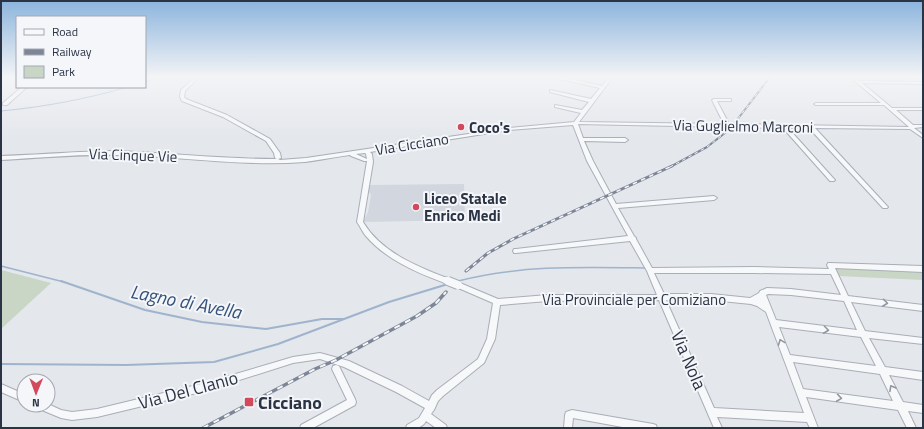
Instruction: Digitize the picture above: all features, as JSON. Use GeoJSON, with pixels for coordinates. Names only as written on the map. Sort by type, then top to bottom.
{"type":"FeatureCollection","features":[{"type":"Feature","properties":{"kind":"street"},"geometry":{"type":"LineString","coordinates":[[4,104],[13,97]]}},
{"type":"Feature","properties":{"kind":"street"},"geometry":{"type":"LineString","coordinates":[[182,97],[184,100],[219,113],[268,140],[280,158]]}},
{"type":"Feature","properties":{"kind":"street"},"geometry":{"type":"LineString","coordinates":[[578,97],[592,101]]}},
{"type":"Feature","properties":{"kind":"street"},"geometry":{"type":"LineString","coordinates":[[575,123],[595,97]]}},
{"type":"Feature","properties":{"kind":"street"},"geometry":{"type":"LineString","coordinates":[[876,97],[923,137]]}},
{"type":"Feature","properties":{"kind":"street"},"geometry":{"type":"LineString","coordinates":[[727,125],[714,100],[729,100]]}},
{"type":"Feature","properties":{"kind":"street"},"geometry":{"type":"LineString","coordinates":[[816,104],[884,104]]}},
{"type":"Feature","properties":{"kind":"street"},"geometry":{"type":"LineString","coordinates":[[557,106],[583,112]]}},
{"type":"Feature","properties":{"kind":"street"},"geometry":{"type":"LineString","coordinates":[[890,109],[923,109]]}},
{"type":"Feature","properties":{"kind":"street","name":"Via Cicciano"},"geometry":{"type":"LineString","coordinates":[[280,158],[297,160],[366,152],[481,132],[575,123]]}},
{"type":"Feature","properties":{"kind":"street","name":"Via Guglielmo Marconi"},"geometry":{"type":"LineString","coordinates":[[575,123],[785,127],[923,126]]}},
{"type":"Feature","properties":{"kind":"street","name":"Via Nola"},"geometry":{"type":"LineString","coordinates":[[575,123],[590,161],[649,268],[718,428]]}},
{"type":"Feature","properties":{"kind":"street"},"geometry":{"type":"LineString","coordinates":[[785,127],[832,180]]}},
{"type":"Feature","properties":{"kind":"street"},"geometry":{"type":"LineString","coordinates":[[811,127],[885,206]]}},
{"type":"Feature","properties":{"kind":"street"},"geometry":{"type":"LineString","coordinates":[[581,139],[625,140]]}},
{"type":"Feature","properties":{"kind":"street"},"geometry":{"type":"LineString","coordinates":[[368,159],[374,150]]}},
{"type":"Feature","properties":{"kind":"street"},"geometry":{"type":"LineString","coordinates":[[366,152],[364,155],[368,159],[370,168],[360,222],[363,230],[382,247],[415,268],[497,302],[491,339],[481,361],[440,393],[435,398],[423,421],[410,428]]}},
{"type":"Feature","properties":{"kind":"street","name":"Via Cinque Vie"},"geometry":{"type":"LineString","coordinates":[[1,158],[116,153],[246,162],[265,161],[280,158]]}},
{"type":"Feature","properties":{"kind":"street"},"geometry":{"type":"LineString","coordinates":[[347,154],[368,159]]}},
{"type":"Feature","properties":{"kind":"street"},"geometry":{"type":"LineString","coordinates":[[616,206],[714,198]]}},
{"type":"Feature","properties":{"kind":"street"},"geometry":{"type":"LineString","coordinates":[[516,251],[633,238]]}},
{"type":"Feature","properties":{"kind":"street"},"geometry":{"type":"LineString","coordinates":[[912,428],[902,406],[863,334],[830,265],[923,269]]}},
{"type":"Feature","properties":{"kind":"street"},"geometry":{"type":"LineString","coordinates":[[649,268],[833,272]]}},
{"type":"Feature","properties":{"kind":"street"},"geometry":{"type":"LineString","coordinates":[[752,301],[767,291],[791,292],[923,308]]}},
{"type":"Feature","properties":{"kind":"street"},"geometry":{"type":"LineString","coordinates":[[762,293],[814,428]]}},
{"type":"Feature","properties":{"kind":"street","name":"Via Provinciale per Comiziano"},"geometry":{"type":"LineString","coordinates":[[497,302],[548,298],[711,297],[752,301],[768,310]]}},
{"type":"Feature","properties":{"kind":"street"},"geometry":{"type":"LineString","coordinates":[[774,323],[923,341]]}},
{"type":"Feature","properties":{"kind":"street","name":"Via Del Clanio"},"geometry":{"type":"LineString","coordinates":[[56,412],[72,416],[97,413],[205,387],[293,360],[320,356],[336,360],[399,389],[431,406]]}},
{"type":"Feature","properties":{"kind":"street"},"geometry":{"type":"LineString","coordinates":[[787,358],[923,376]]}},
{"type":"Feature","properties":{"kind":"street"},"geometry":{"type":"LineString","coordinates":[[304,428],[352,402],[336,369]]}},
{"type":"Feature","properties":{"kind":"street"},"geometry":{"type":"LineString","coordinates":[[1,388],[16,395]]}},
{"type":"Feature","properties":{"kind":"street"},"geometry":{"type":"LineString","coordinates":[[800,392],[923,409]]}},
{"type":"Feature","properties":{"kind":"street"},"geometry":{"type":"LineString","coordinates":[[711,412],[810,418]]}},
{"type":"Feature","properties":{"kind":"street"},"geometry":{"type":"LineString","coordinates":[[568,428],[568,417],[572,414],[653,428]]}},
{"type":"Feature","properties":{"kind":"street"},"geometry":{"type":"LineString","coordinates":[[423,421],[443,428]]}},
{"type":"Feature","properties":{"kind":"shaded area","name":"Liceo Statale Enrico Medi"},"geometry":{"type":"Polygon","coordinates":[[[464,184],[465,220],[363,222],[368,212],[371,195],[368,190],[369,185],[464,184]]]}},
{"type":"Feature","properties":{"kind":"green space"},"geometry":{"type":"Polygon","coordinates":[[[833,267],[923,271],[923,280],[839,276],[833,267]]]}},
{"type":"Feature","properties":{"kind":"green space"},"geometry":{"type":"Polygon","coordinates":[[[1,270],[51,283],[1,329],[1,270]]]}},
{"type":"Feature","properties":{"kind":"waterway"},"geometry":{"type":"LineString","coordinates":[[1,111],[65,102],[87,97]]}},
{"type":"Feature","properties":{"kind":"waterway","name":"Lagno di Avella"},"geometry":{"type":"LineString","coordinates":[[1,266],[64,282]]}},
{"type":"Feature","properties":{"kind":"waterway"},"geometry":{"type":"LineString","coordinates":[[458,281],[505,272],[551,268],[645,268]]}},
{"type":"Feature","properties":{"kind":"waterway","name":"Lagno di Avella"},"geometry":{"type":"LineString","coordinates":[[64,282],[145,310],[202,322],[266,329],[322,319],[344,319]]}},
{"type":"Feature","properties":{"kind":"waterway"},"geometry":{"type":"LineString","coordinates":[[1,364],[126,365],[214,362],[278,344],[389,302],[448,284]]}},
{"type":"Feature","properties":{"kind":"railway"},"geometry":{"type":"LineString","coordinates":[[671,166],[707,147],[730,129],[755,97]]}},
{"type":"Feature","properties":{"kind":"railway"},"geometry":{"type":"LineString","coordinates":[[466,271],[488,253],[513,239],[671,166]]}},
{"type":"Feature","properties":{"kind":"railway"},"geometry":{"type":"LineString","coordinates":[[203,428],[315,369],[336,360],[417,316],[436,303],[446,292]]}},
{"type":"Feature","properties":{"kind":"place","name":"Coco's"},"geometry":{"type":"Point","coordinates":[461,127]}},
{"type":"Feature","properties":{"kind":"place","name":"Liceo Statale Enrico Medi"},"geometry":{"type":"Point","coordinates":[416,207]}},
{"type":"Feature","properties":{"kind":"place","name":"Cicciano"},"geometry":{"type":"Point","coordinates":[249,402]}}]}
